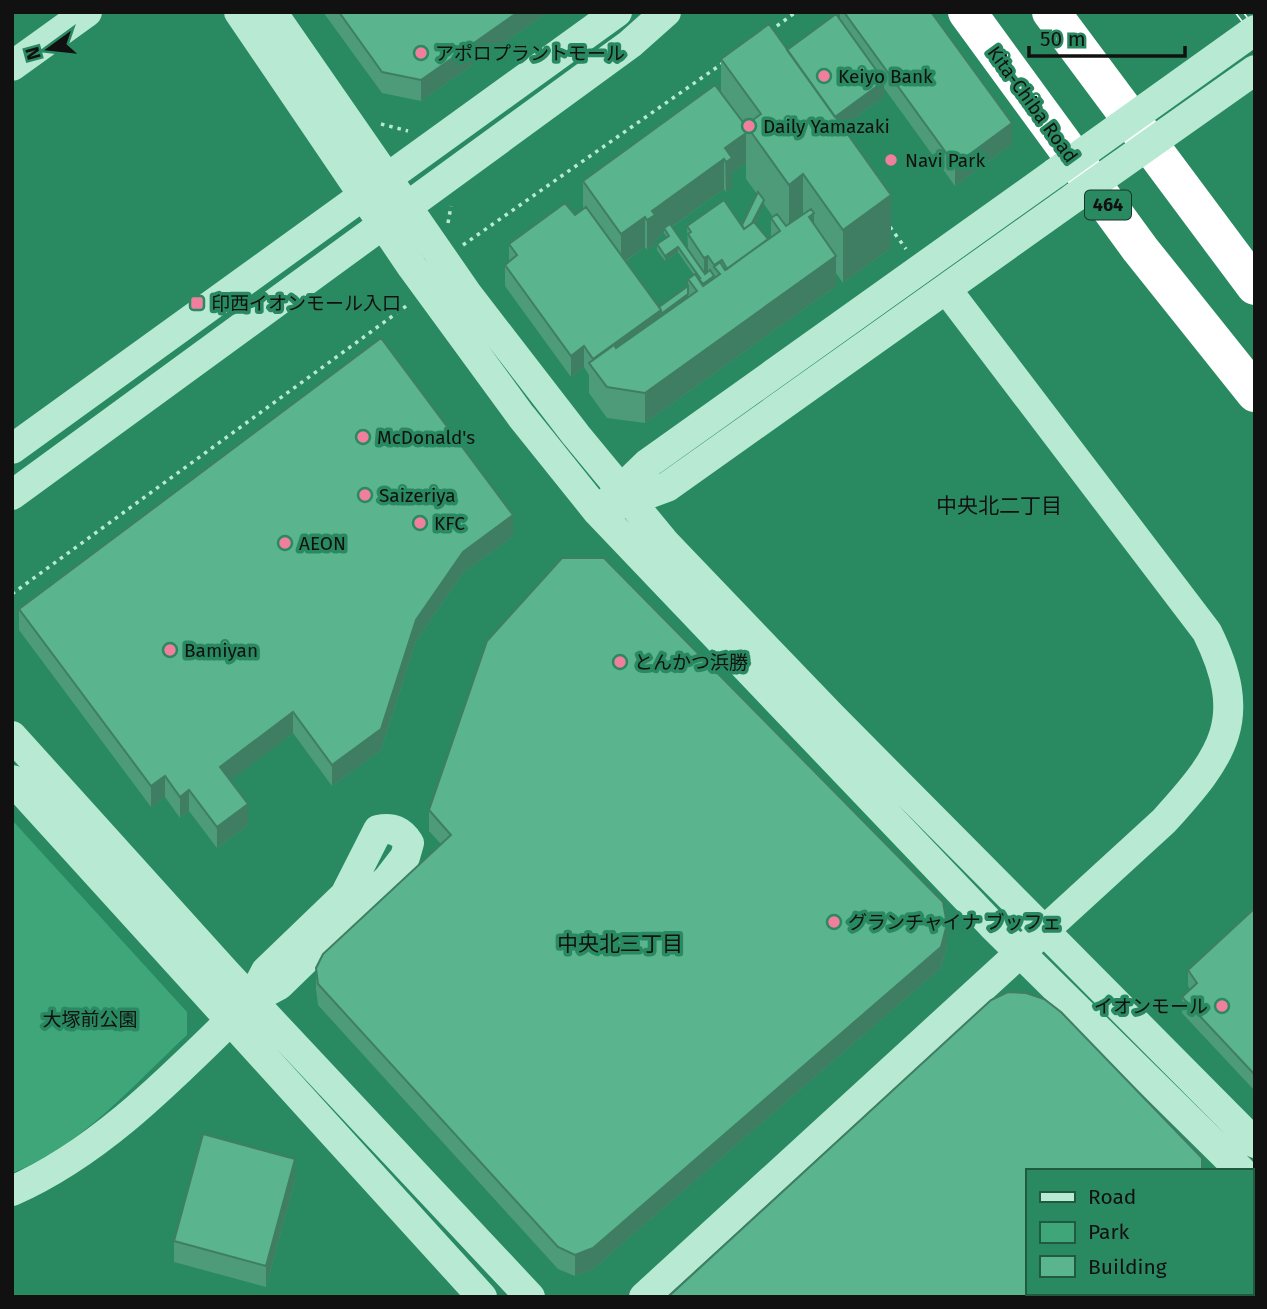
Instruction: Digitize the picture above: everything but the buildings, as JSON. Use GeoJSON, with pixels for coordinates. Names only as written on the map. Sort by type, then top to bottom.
{"type":"FeatureCollection","features":[{"type":"Feature","properties":{"kind":"highway","name":"Kita-Chiba Road"},"geometry":{"type":"LineString","coordinates":[[967,12],[1140,249],[1255,393]]}},
{"type":"Feature","properties":{"kind":"highway"},"geometry":{"type":"LineString","coordinates":[[1051,12],[1255,286]]}},
{"type":"Feature","properties":{"kind":"street"},"geometry":{"type":"LineString","coordinates":[[12,66],[87,12]]}},
{"type":"Feature","properties":{"kind":"street"},"geometry":{"type":"LineString","coordinates":[[239,12],[382,225],[521,416],[598,512],[1019,953],[1239,1169]]}},
{"type":"Feature","properties":{"kind":"street"},"geometry":{"type":"LineString","coordinates":[[272,12],[468,295],[669,547],[822,707],[1255,1143]]}},
{"type":"Feature","properties":{"kind":"street"},"geometry":{"type":"LineString","coordinates":[[12,495],[630,44],[666,12]]}},
{"type":"Feature","properties":{"kind":"street"},"geometry":{"type":"LineString","coordinates":[[12,449],[613,16]]}},
{"type":"Feature","properties":{"kind":"street"},"geometry":{"type":"LineString","coordinates":[[626,495],[647,464],[1255,30]]}},
{"type":"Feature","properties":{"kind":"street"},"geometry":{"type":"LineString","coordinates":[[598,512],[626,495],[667,487],[1255,69]]}},
{"type":"Feature","properties":{"kind":"street"},"geometry":{"type":"LineString","coordinates":[[644,1297],[1164,821],[1198,783],[1219,750],[1228,722],[1230,695],[1223,664],[1207,632],[947,290]]}},
{"type":"Feature","properties":{"kind":"street"},"geometry":{"type":"LineString","coordinates":[[12,736],[482,1297]]}},
{"type":"Feature","properties":{"kind":"street"},"geometry":{"type":"LineString","coordinates":[[12,780],[530,1297]]}},
{"type":"Feature","properties":{"kind":"street"},"geometry":{"type":"LineString","coordinates":[[12,1191],[64,1164],[96,1142],[273,978],[388,878],[405,857],[409,844],[404,835],[388,828],[379,830],[345,895],[273,978]]}},
{"type":"Feature","properties":{"kind":"path"},"geometry":{"type":"LineString","coordinates":[[766,33],[796,12]]}},
{"type":"Feature","properties":{"kind":"path"},"geometry":{"type":"LineString","coordinates":[[461,246],[733,56]]}},
{"type":"Feature","properties":{"kind":"path"},"geometry":{"type":"LineString","coordinates":[[378,124],[412,132]]}},
{"type":"Feature","properties":{"kind":"path"},"geometry":{"type":"LineString","coordinates":[[447,226],[453,195]]}},
{"type":"Feature","properties":{"kind":"path"},"geometry":{"type":"LineString","coordinates":[[885,220],[909,253]]}},
{"type":"Feature","properties":{"kind":"path"},"geometry":{"type":"LineString","coordinates":[[454,236],[469,257]]}},
{"type":"Feature","properties":{"kind":"path"},"geometry":{"type":"LineString","coordinates":[[12,594],[412,301]]}},
{"type":"Feature","properties":{"kind":"green space","name":"大塚前公園"},"geometry":{"type":"Polygon","coordinates":[[[12,820],[187,1012],[187,1035],[84,1131],[37,1162],[12,1173],[12,820]]]}},
{"type":"Feature","properties":{"kind":"railway"},"geometry":{"type":"LineString","coordinates":[[1239,12],[1255,33]]}},
{"type":"Feature","properties":{"kind":"place","name":"アポロプラントモール"},"geometry":{"type":"Point","coordinates":[421,53]}},
{"type":"Feature","properties":{"kind":"place","name":"Keiyo Bank"},"geometry":{"type":"Point","coordinates":[824,76]}},
{"type":"Feature","properties":{"kind":"place","name":"Daily Yamazaki"},"geometry":{"type":"Point","coordinates":[749,126]}},
{"type":"Feature","properties":{"kind":"place","name":"Navi Park"},"geometry":{"type":"Point","coordinates":[891,160]}},
{"type":"Feature","properties":{"kind":"place","name":"印西イオンモール入口"},"geometry":{"type":"Point","coordinates":[197,303]}},
{"type":"Feature","properties":{"kind":"place","name":"McDonald's"},"geometry":{"type":"Point","coordinates":[363,437]}},
{"type":"Feature","properties":{"kind":"place","name":"Saizeriya"},"geometry":{"type":"Point","coordinates":[365,495]}},
{"type":"Feature","properties":{"kind":"place","name":"KFC"},"geometry":{"type":"Point","coordinates":[420,523]}},
{"type":"Feature","properties":{"kind":"place","name":"AEON"},"geometry":{"type":"Point","coordinates":[285,543]}},
{"type":"Feature","properties":{"kind":"place","name":"Bamiyan"},"geometry":{"type":"Point","coordinates":[170,650]}},
{"type":"Feature","properties":{"kind":"place","name":"とんかつ浜勝"},"geometry":{"type":"Point","coordinates":[620,662]}},
{"type":"Feature","properties":{"kind":"place","name":"グランチャイナ ブッフェ"},"geometry":{"type":"Point","coordinates":[834,922]}},
{"type":"Feature","properties":{"kind":"place","name":"イオンモール"},"geometry":{"type":"Point","coordinates":[1222,1006]}},
{"type":"Feature","properties":{"kind":"district","name":"中央北二丁目"},"geometry":{"type":"Point","coordinates":[999,506]}},
{"type":"Feature","properties":{"kind":"district","name":"中央北三丁目"},"geometry":{"type":"Point","coordinates":[620,944]}}]}
